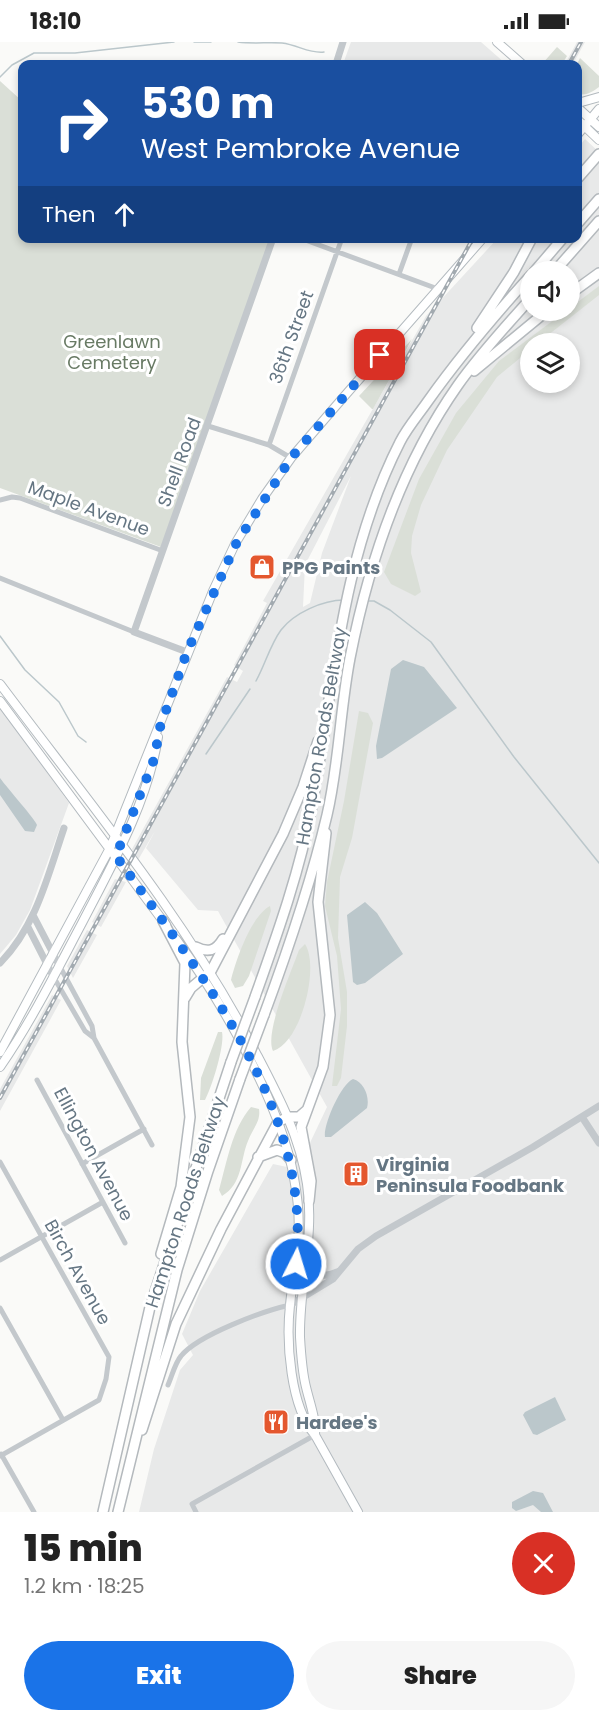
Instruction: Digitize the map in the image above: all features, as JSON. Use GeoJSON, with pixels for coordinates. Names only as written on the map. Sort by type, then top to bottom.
{"type":"FeatureCollection","features":[{"type":"Feature","properties":{"kind":"highway"},"geometry":{"type":"LineString","coordinates":[[582,173],[599,154]]}},
{"type":"Feature","properties":{"kind":"highway"},"geometry":{"type":"LineString","coordinates":[[582,218],[599,199]]}},
{"type":"Feature","properties":{"kind":"highway"},"geometry":{"type":"LineString","coordinates":[[582,240],[599,221]]}},
{"type":"Feature","properties":{"kind":"highway"},"geometry":{"type":"LineString","coordinates":[[451,368],[501,293],[529,243]]}},
{"type":"Feature","properties":{"kind":"highway","name":"Hampton Roads Beltway"},"geometry":{"type":"LineString","coordinates":[[543,261],[559,243]]}},
{"type":"Feature","properties":{"kind":"highway"},"geometry":{"type":"LineString","coordinates":[[564,261],[580,243]]}},
{"type":"Feature","properties":{"kind":"highway"},"geometry":{"type":"LineString","coordinates":[[580,287],[599,273]]}},
{"type":"Feature","properties":{"kind":"highway","name":"Hampton Roads Beltway"},"geometry":{"type":"LineString","coordinates":[[103,1512],[150,1307],[231,1062],[284,914],[302,849],[312,807],[340,625],[366,523],[401,441],[451,368],[520,287]]}},
{"type":"Feature","properties":{"kind":"highway","name":"Hampton Roads Beltway"},"geometry":{"type":"LineString","coordinates":[[118,1512],[177,1270],[208,1171],[300,912],[327,815],[357,625],[369,573],[391,511],[416,455],[457,387],[483,352],[520,310]]}},
{"type":"Feature","properties":{"kind":"highway"},"geometry":{"type":"LineString","coordinates":[[457,387],[504,344],[534,321]]}},
{"type":"Feature","properties":{"kind":"highway"},"geometry":{"type":"LineString","coordinates":[[184,1001],[189,989],[211,971],[294,808],[325,719]]}},
{"type":"Feature","properties":{"kind":"highway"},"geometry":{"type":"LineString","coordinates":[[309,1201],[311,1181],[300,1134],[323,1067],[329,1038],[328,988],[318,902],[327,815]]}},
{"type":"Feature","properties":{"kind":"highway"},"geometry":{"type":"LineString","coordinates":[[196,947],[207,951],[217,948],[254,888]]}},
{"type":"Feature","properties":{"kind":"highway"},"geometry":{"type":"LineString","coordinates":[[150,1307],[164,1240],[181,1187],[188,1142],[189,1090],[182,1042],[184,960],[163,921]]}},
{"type":"Feature","properties":{"kind":"highway"},"geometry":{"type":"LineString","coordinates":[[129,1466],[148,1415],[157,1378],[176,1324],[258,1157],[278,1122],[299,1117],[307,1110]]}},
{"type":"Feature","properties":{"kind":"highway"},"geometry":{"type":"LineString","coordinates":[[258,1157],[277,1150],[285,1153],[291,1160]]}},
{"type":"Feature","properties":{"kind":"main road"},"geometry":{"type":"LineString","coordinates":[[497,42],[517,60]]}},
{"type":"Feature","properties":{"kind":"main road"},"geometry":{"type":"LineString","coordinates":[[582,102],[599,97]]}},
{"type":"Feature","properties":{"kind":"main road"},"geometry":{"type":"LineString","coordinates":[[582,129],[599,109]]}},
{"type":"Feature","properties":{"kind":"main road"},"geometry":{"type":"LineString","coordinates":[[582,112],[599,127]]}},
{"type":"Feature","properties":{"kind":"main road"},"geometry":{"type":"LineString","coordinates":[[584,126],[599,140]]}},
{"type":"Feature","properties":{"kind":"main road"},"geometry":{"type":"LineString","coordinates":[[0,1052],[110,848],[145,755],[159,730],[187,652],[236,544],[291,458],[479,243]]}},
{"type":"Feature","properties":{"kind":"main road"},"geometry":{"type":"LineString","coordinates":[[0,684],[196,947],[269,1075],[288,1118],[300,1152],[309,1201],[307,1262],[302,1299],[301,1355],[316,1422],[315,1436]]}},
{"type":"Feature","properties":{"kind":"main road"},"geometry":{"type":"LineString","coordinates":[[0,701],[116,856],[203,978],[230,1024],[278,1122],[291,1160],[299,1232],[290,1305],[290,1353],[294,1384],[307,1426],[358,1512]]}},
{"type":"Feature","properties":{"kind":"main road"},"geometry":{"type":"LineString","coordinates":[[0,1067],[53,976],[116,856],[155,757],[159,730]]}},
{"type":"Feature","properties":{"kind":"street"},"geometry":{"type":"LineString","coordinates":[[337,60],[344,42]]}},
{"type":"Feature","properties":{"kind":"street","name":"Shell Road"},"geometry":{"type":"LineString","coordinates":[[134,632],[271,243]]}},
{"type":"Feature","properties":{"kind":"street"},"geometry":{"type":"LineString","coordinates":[[314,243],[438,289]]}},
{"type":"Feature","properties":{"kind":"street","name":"36th Street"},"geometry":{"type":"LineString","coordinates":[[269,445],[341,243]]}},
{"type":"Feature","properties":{"kind":"street"},"geometry":{"type":"LineString","coordinates":[[399,274],[410,243]]}},
{"type":"Feature","properties":{"kind":"street"},"geometry":{"type":"LineString","coordinates":[[208,426],[269,445],[291,458]]}},
{"type":"Feature","properties":{"kind":"street","name":"Maple Avenue"},"geometry":{"type":"LineString","coordinates":[[2,499],[20,498],[163,551]]}},
{"type":"Feature","properties":{"kind":"street"},"geometry":{"type":"LineString","coordinates":[[0,578],[187,652]]}},
{"type":"Feature","properties":{"kind":"street"},"geometry":{"type":"LineString","coordinates":[[0,963],[28,927],[64,828]]}},
{"type":"Feature","properties":{"kind":"street"},"geometry":{"type":"LineString","coordinates":[[33,915],[92,1026],[94,1038],[152,1144]]}},
{"type":"Feature","properties":{"kind":"street"},"geometry":{"type":"LineString","coordinates":[[28,927],[85,1031],[94,1038]]}},
{"type":"Feature","properties":{"kind":"street","name":"Ellington Avenue"},"geometry":{"type":"LineString","coordinates":[[37,1080],[125,1243]]}},
{"type":"Feature","properties":{"kind":"street"},"geometry":{"type":"LineString","coordinates":[[168,1385],[181,1355],[191,1348],[248,1317],[290,1305],[302,1299],[325,1285],[358,1250],[376,1236],[599,1106]]}},
{"type":"Feature","properties":{"kind":"street"},"geometry":{"type":"LineString","coordinates":[[582,1117],[599,1143]]}},
{"type":"Feature","properties":{"kind":"street"},"geometry":{"type":"LineString","coordinates":[[82,1164],[144,1130]]}},
{"type":"Feature","properties":{"kind":"street","name":"Birch Avenue"},"geometry":{"type":"LineString","coordinates":[[0,1162],[109,1357],[106,1379],[99,1400],[63,1420]]}},
{"type":"Feature","properties":{"kind":"street"},"geometry":{"type":"LineString","coordinates":[[0,1260],[103,1202]]}},
{"type":"Feature","properties":{"kind":"street"},"geometry":{"type":"LineString","coordinates":[[307,1262],[311,1270],[322,1276],[342,1269]]}},
{"type":"Feature","properties":{"kind":"street"},"geometry":{"type":"LineString","coordinates":[[0,1308],[63,1420],[0,1454],[34,1512]]}},
{"type":"Feature","properties":{"kind":"street"},"geometry":{"type":"LineString","coordinates":[[196,1512],[192,1504],[315,1436]]}},
{"type":"Feature","properties":{"kind":"shaded area"},"geometry":{"type":"Polygon","coordinates":[[[351,42],[481,42],[501,60],[344,60],[351,42]]]}},
{"type":"Feature","properties":{"kind":"shaded area"},"geometry":{"type":"Polygon","coordinates":[[[577,42],[585,42],[575,60],[567,60],[577,42]]]}},
{"type":"Feature","properties":{"kind":"shaded area"},"geometry":{"type":"Polygon","coordinates":[[[585,139],[599,152],[599,1512],[139,1512],[154,1449],[180,1370],[193,1355],[182,1334],[200,1291],[273,1164],[287,1167],[308,1147],[327,1107],[218,911],[198,910],[146,848],[155,831],[138,860],[132,849],[227,677],[237,682],[243,671],[234,665],[267,603],[263,601],[426,316],[493,243],[582,243],[582,143],[585,139]],[[351,476],[305,565],[303,607],[310,603],[322,553],[351,476]]]}},
{"type":"Feature","properties":{"kind":"shaded area"},"geometry":{"type":"Polygon","coordinates":[[[403,660],[424,667],[457,708],[382,758],[377,759],[376,746],[391,669],[403,660]]]}},
{"type":"Feature","properties":{"kind":"shaded area"},"geometry":{"type":"Polygon","coordinates":[[[0,706],[69,803],[30,910],[16,935],[0,954],[0,706]]]}},
{"type":"Feature","properties":{"kind":"shaded area"},"geometry":{"type":"Polygon","coordinates":[[[0,778],[37,825],[34,832],[25,831],[0,795],[0,778]]]}},
{"type":"Feature","properties":{"kind":"shaded area"},"geometry":{"type":"Polygon","coordinates":[[[115,879],[126,882],[101,927],[92,922],[115,879]]]}},
{"type":"Feature","properties":{"kind":"shaded area"},"geometry":{"type":"Polygon","coordinates":[[[365,902],[377,913],[403,954],[365,983],[357,985],[353,982],[347,915],[365,902]]]}},
{"type":"Feature","properties":{"kind":"shaded area"},"geometry":{"type":"Polygon","coordinates":[[[87,930],[97,935],[73,978],[67,966],[87,930]]]}},
{"type":"Feature","properties":{"kind":"shaded area"},"geometry":{"type":"Polygon","coordinates":[[[52,995],[61,1000],[0,1111],[0,1089],[52,995]]]}},
{"type":"Feature","properties":{"kind":"shaded area"},"geometry":{"type":"Polygon","coordinates":[[[353,1079],[360,1083],[365,1091],[368,1099],[367,1108],[331,1137],[325,1137],[334,1105],[343,1088],[353,1079]]]}},
{"type":"Feature","properties":{"kind":"shaded area"},"geometry":{"type":"Polygon","coordinates":[[[555,1397],[566,1420],[537,1435],[533,1434],[523,1415],[555,1397]]]}},
{"type":"Feature","properties":{"kind":"shaded area"},"geometry":{"type":"Polygon","coordinates":[[[533,1491],[543,1493],[553,1512],[541,1512],[533,1505],[516,1511],[512,1508],[512,1502],[533,1491]]]}},
{"type":"Feature","properties":{"kind":"green space"},"geometry":{"type":"Polygon","coordinates":[[[557,47],[567,56],[564,60],[546,60],[557,47]]]}},
{"type":"Feature","properties":{"kind":"green space"},"geometry":{"type":"Polygon","coordinates":[[[580,58],[599,76],[599,87],[584,94],[582,94],[582,60],[579,60],[580,58]]]}},
{"type":"Feature","properties":{"kind":"green space","name":"Greenlawn Cemetery"},"geometry":{"type":"Polygon","coordinates":[[[0,81],[18,97],[18,243],[269,243],[161,547],[0,488],[0,81]]]}},
{"type":"Feature","properties":{"kind":"green space"},"geometry":{"type":"Polygon","coordinates":[[[599,286],[599,295],[580,310],[580,300],[599,286]]]}},
{"type":"Feature","properties":{"kind":"green space"},"geometry":{"type":"Polygon","coordinates":[[[552,321],[566,321],[551,333],[536,333],[552,321]]]}},
{"type":"Feature","properties":{"kind":"green space"},"geometry":{"type":"Polygon","coordinates":[[[412,339],[373,409],[372,409],[359,396],[412,339]]]}},
{"type":"Feature","properties":{"kind":"green space"},"geometry":{"type":"Polygon","coordinates":[[[520,345],[520,358],[497,377],[447,450],[421,505],[412,536],[411,553],[421,592],[415,596],[391,584],[384,572],[419,479],[456,413],[499,361],[520,345]]]}},
{"type":"Feature","properties":{"kind":"green space"},"geometry":{"type":"Polygon","coordinates":[[[359,711],[368,713],[373,723],[352,838],[340,877],[338,938],[347,992],[347,1026],[341,1078],[337,1086],[332,1086],[341,1009],[337,956],[325,906],[327,882],[344,801],[359,711]]]}},
{"type":"Feature","properties":{"kind":"green space"},"geometry":{"type":"Polygon","coordinates":[[[270,906],[271,911],[249,976],[243,986],[235,988],[231,980],[245,939],[263,911],[270,906]]]}},
{"type":"Feature","properties":{"kind":"green space"},"geometry":{"type":"Polygon","coordinates":[[[305,944],[310,969],[305,1003],[292,1034],[283,1045],[273,1051],[271,1042],[275,1016],[299,950],[305,944]]]}},
{"type":"Feature","properties":{"kind":"green space"},"geometry":{"type":"Polygon","coordinates":[[[218,1032],[222,1032],[222,1046],[217,1066],[205,1100],[200,1100],[201,1078],[218,1032]]]}},
{"type":"Feature","properties":{"kind":"green space"},"geometry":{"type":"Polygon","coordinates":[[[251,1107],[259,1109],[257,1122],[245,1148],[234,1185],[222,1196],[219,1190],[231,1146],[239,1125],[251,1107]]]}},
{"type":"Feature","properties":{"kind":"waterway"},"geometry":{"type":"LineString","coordinates":[[21,60],[34,53],[75,53],[174,42]]}},
{"type":"Feature","properties":{"kind":"waterway"},"geometry":{"type":"LineString","coordinates":[[194,42],[211,42]]}},
{"type":"Feature","properties":{"kind":"waterway"},"geometry":{"type":"LineString","coordinates":[[238,42],[282,43],[314,52],[324,52]]}},
{"type":"Feature","properties":{"kind":"waterway"},"geometry":{"type":"LineString","coordinates":[[0,77],[18,62]]}},
{"type":"Feature","properties":{"kind":"waterway"},"geometry":{"type":"LineString","coordinates":[[256,681],[281,630],[293,618],[327,602],[344,600]]}},
{"type":"Feature","properties":{"kind":"waterway"},"geometry":{"type":"LineString","coordinates":[[366,601],[374,601],[390,610],[431,642],[514,757],[599,863]]}},
{"type":"Feature","properties":{"kind":"waterway"},"geometry":{"type":"LineString","coordinates":[[0,636],[25,670],[59,702],[78,736],[86,742]]}},
{"type":"Feature","properties":{"kind":"waterway"},"geometry":{"type":"LineString","coordinates":[[206,754],[250,689]]}},
{"type":"Feature","properties":{"kind":"railway"},"geometry":{"type":"LineString","coordinates":[[571,60],[581,42]]}},
{"type":"Feature","properties":{"kind":"railway"},"geometry":{"type":"LineString","coordinates":[[0,1098],[470,243]]}},
{"type":"Feature","properties":{"kind":"place","name":"PPG Paints"},"geometry":{"type":"Point","coordinates":[262,567]}},
{"type":"Feature","properties":{"kind":"place","name":"Virginia Peninsula Foodbank"},"geometry":{"type":"Point","coordinates":[356,1174]}},
{"type":"Feature","properties":{"kind":"place","name":"Hardee's"},"geometry":{"type":"Point","coordinates":[276,1422]}},
{"type":"Feature","properties":{"kind":"route"},"geometry":{"type":"LineString","coordinates":[[296,1264],[299,1232],[296,1190],[287,1148],[272,1107],[226,1017],[203,978],[116,856],[155,757],[159,730],[187,652],[236,544],[262,499],[291,458],[380,355]]}}]}
